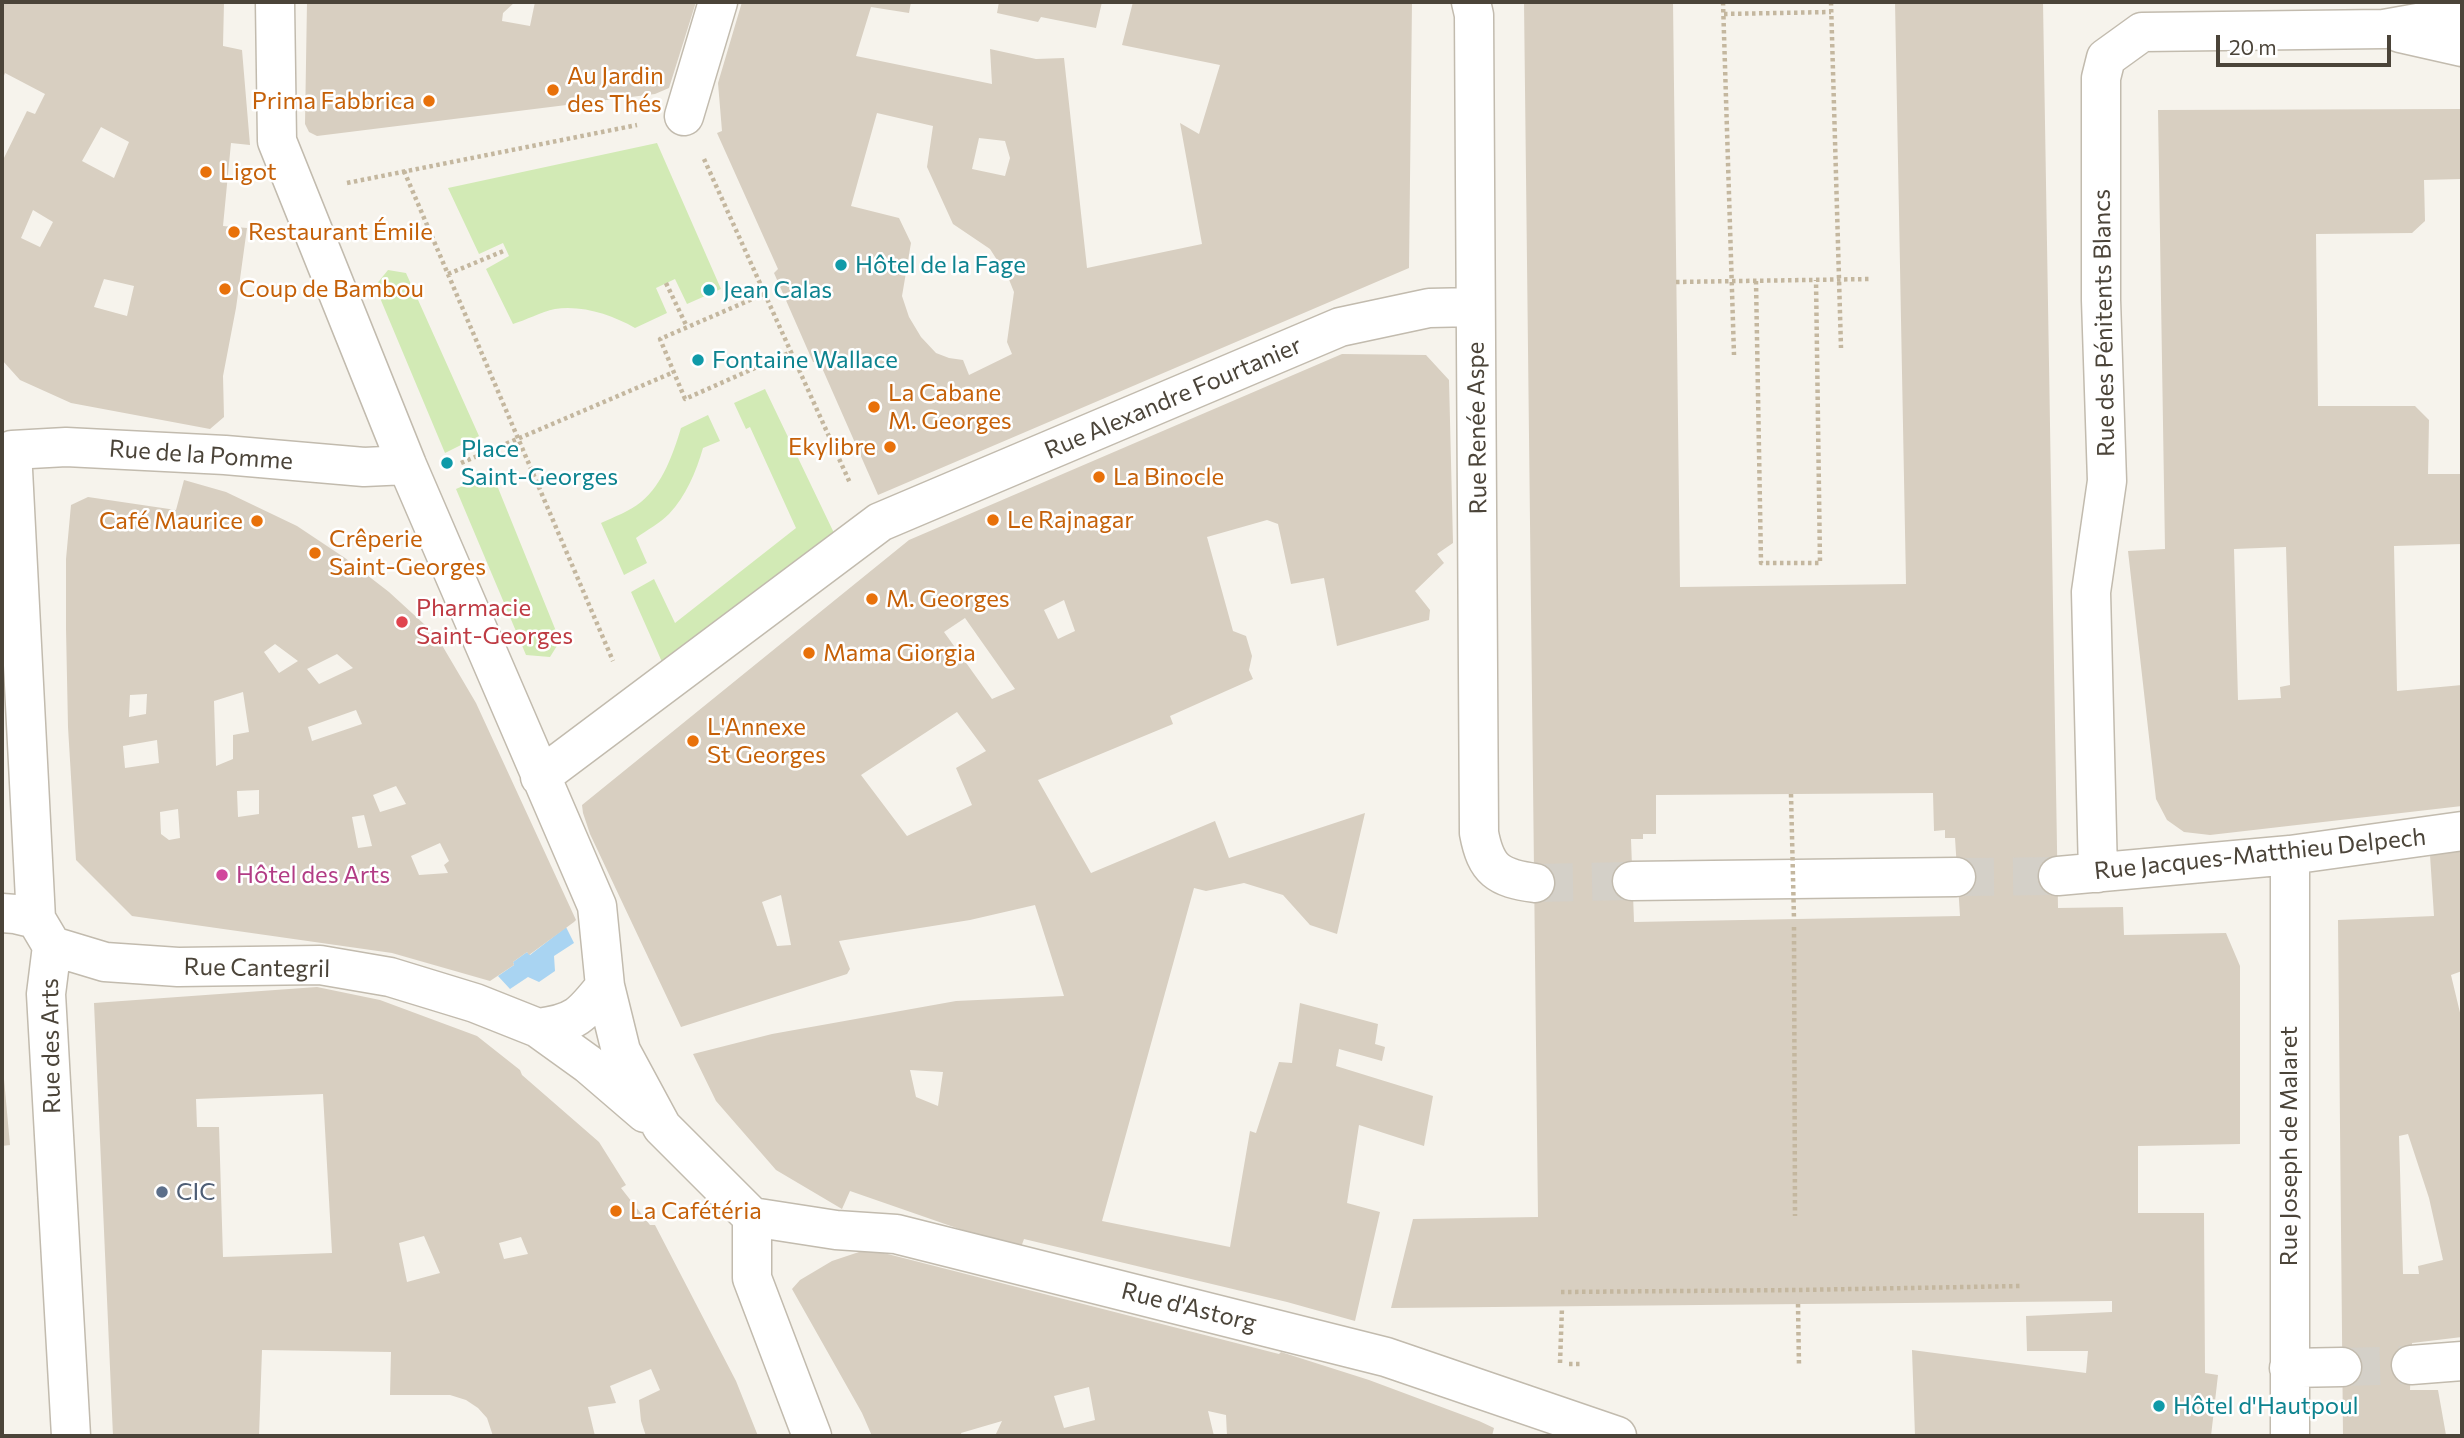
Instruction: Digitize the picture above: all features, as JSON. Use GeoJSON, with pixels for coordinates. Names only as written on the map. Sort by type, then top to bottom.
{"type":"FeatureCollection","features":[{"type":"Feature","properties":{"kind":"street"},"geometry":{"type":"LineString","coordinates":[[275,2],[277,141],[411,474],[597,906],[605,986],[621,1051],[662,1127],[752,1217],[752,1278],[812,1436]]}},
{"type":"Feature","properties":{"kind":"street"},"geometry":{"type":"LineString","coordinates":[[684,116],[718,2]]}},
{"type":"Feature","properties":{"kind":"street","name":"Rue Renée Aspe"},"geometry":{"type":"LineString","coordinates":[[1471,2],[1474,29],[1479,833],[1483,854],[1491,867],[1508,880],[1535,883]]}},
{"type":"Feature","properties":{"kind":"street","name":"Rue des Pénitents Blancs"},"geometry":{"type":"LineString","coordinates":[[2098,873],[2091,592],[2107,481],[2101,300],[2101,78],[2106,58],[2141,32],[2384,29],[2462,15]]}},
{"type":"Feature","properties":{"kind":"street","name":"Rue des Pénitents Blancs"},"geometry":{"type":"LineString","coordinates":[[2384,29],[2462,47]]}},
{"type":"Feature","properties":{"kind":"street","name":"Rue Alexandre Fourtanier"},"geometry":{"type":"LineString","coordinates":[[875,525],[1340,327],[1429,308],[1475,307]]}},
{"type":"Feature","properties":{"kind":"street","name":"Rue de la Pomme"},"geometry":{"type":"LineString","coordinates":[[7,444],[225,455],[364,467],[411,474]]}},
{"type":"Feature","properties":{"kind":"street","name":"Rue des Arts"},"geometry":{"type":"LineString","coordinates":[[7,444],[30,926],[46,995],[71,1436]]}},
{"type":"Feature","properties":{"kind":"street"},"geometry":{"type":"LineString","coordinates":[[540,776],[875,525]]}},
{"type":"Feature","properties":{"kind":"street","name":"Rue Jacques-Matthieu Delpech"},"geometry":{"type":"LineString","coordinates":[[2058,876],[2290,855],[2462,831]]}},
{"type":"Feature","properties":{"kind":"street","name":"Rue Joseph de Malaret"},"geometry":{"type":"LineString","coordinates":[[2290,855],[2290,1436]]}},
{"type":"Feature","properties":{"kind":"street"},"geometry":{"type":"LineString","coordinates":[[1632,881],[1956,877]]}},
{"type":"Feature","properties":{"kind":"street","name":"Rue Cantegril"},"geometry":{"type":"LineString","coordinates":[[30,926],[105,962],[178,967],[320,965],[390,977],[475,1003],[538,1028],[588,1065],[662,1127]]}},
{"type":"Feature","properties":{"kind":"street"},"geometry":{"type":"LineString","coordinates":[[538,1028],[566,1024],[588,1007],[605,986]]}},
{"type":"Feature","properties":{"kind":"street","name":"Rue d'Astorg"},"geometry":{"type":"LineString","coordinates":[[752,1217],[836,1230],[896,1234],[1373,1353],[1617,1436]]}},
{"type":"Feature","properties":{"kind":"street"},"geometry":{"type":"LineString","coordinates":[[2411,1365],[2462,1362]]}},
{"type":"Feature","properties":{"kind":"street"},"geometry":{"type":"LineString","coordinates":[[2289,1368],[2342,1367]]}},
{"type":"Feature","properties":{"kind":"path"},"geometry":{"type":"LineString","coordinates":[[1723,2],[1734,355]]}},
{"type":"Feature","properties":{"kind":"path"},"geometry":{"type":"LineString","coordinates":[[1831,2],[1841,348]]}},
{"type":"Feature","properties":{"kind":"path"},"geometry":{"type":"LineString","coordinates":[[1724,13],[1831,12]]}},
{"type":"Feature","properties":{"kind":"path"},"geometry":{"type":"LineString","coordinates":[[298,192],[684,116],[791,352],[875,525]]}},
{"type":"Feature","properties":{"kind":"path"},"geometry":{"type":"LineString","coordinates":[[404,171],[633,707]]}},
{"type":"Feature","properties":{"kind":"path"},"geometry":{"type":"LineString","coordinates":[[448,274],[506,250]]}},
{"type":"Feature","properties":{"kind":"path"},"geometry":{"type":"LineString","coordinates":[[1676,282],[1870,279]]}},
{"type":"Feature","properties":{"kind":"path"},"geometry":{"type":"LineString","coordinates":[[1756,281],[1761,563],[1821,563],[1816,280]]}},
{"type":"Feature","properties":{"kind":"path"},"geometry":{"type":"LineString","coordinates":[[666,283],[687,327]]}},
{"type":"Feature","properties":{"kind":"path"},"geometry":{"type":"LineString","coordinates":[[764,294],[660,339],[685,399],[791,352]]}},
{"type":"Feature","properties":{"kind":"path"},"geometry":{"type":"LineString","coordinates":[[411,474],[517,439],[674,372]]}},
{"type":"Feature","properties":{"kind":"path"},"geometry":{"type":"LineString","coordinates":[[1791,794],[1795,1216]]}},
{"type":"Feature","properties":{"kind":"path"},"geometry":{"type":"LineString","coordinates":[[1561,1292],[2020,1286]]}},
{"type":"Feature","properties":{"kind":"path"},"geometry":{"type":"LineString","coordinates":[[1798,1304],[1799,1366]]}},
{"type":"Feature","properties":{"kind":"path"},"geometry":{"type":"LineString","coordinates":[[1560,1363],[1562,1307]]}},
{"type":"Feature","properties":{"kind":"green space"},"geometry":{"type":"Polygon","coordinates":[[[657,143],[721,289],[687,304],[675,279],[656,288],[667,313],[635,328],[607,315],[576,308],[555,309],[513,324],[486,269],[509,256],[503,243],[479,254],[448,188],[657,143]]]}},
{"type":"Feature","properties":{"kind":"green space"},"geometry":{"type":"Polygon","coordinates":[[[388,270],[406,273],[479,436],[445,453],[375,286],[388,270]]]}},
{"type":"Feature","properties":{"kind":"green space"},"geometry":{"type":"Polygon","coordinates":[[[765,389],[834,533],[662,662],[631,592],[654,579],[675,623],[796,528],[750,427],[746,429],[734,403],[765,389]]]}},
{"type":"Feature","properties":{"kind":"green space"},"geometry":{"type":"Polygon","coordinates":[[[708,415],[720,441],[703,448],[690,483],[669,514],[636,538],[647,563],[624,575],[601,523],[632,508],[649,495],[666,468],[681,428],[708,415]]]}},
{"type":"Feature","properties":{"kind":"green space"},"geometry":{"type":"Polygon","coordinates":[[[492,473],[560,641],[550,657],[526,655],[456,489],[492,473]]]}},
{"type":"Feature","properties":{"kind":"water"},"geometry":{"type":"Polygon","coordinates":[[[566,927],[574,943],[554,956],[555,971],[539,982],[528,977],[510,989],[498,976],[514,965],[513,962],[527,952],[530,955],[566,927]]]}},
{"type":"Feature","properties":{"kind":"building"},"geometry":{"type":"Polygon","coordinates":[[[2,2],[224,2],[223,46],[242,50],[250,145],[231,143],[223,226],[247,228],[223,376],[224,417],[210,429],[71,403],[20,380],[2,360],[2,162],[27,111],[35,114],[45,94],[5,73],[2,81],[2,2]],[[101,127],[82,161],[114,178],[129,142],[101,127]],[[33,210],[21,238],[40,247],[53,222],[33,210]],[[104,279],[94,307],[127,316],[134,286],[104,279]]]}},
{"type":"Feature","properties":{"kind":"building"},"geometry":{"type":"Polygon","coordinates":[[[307,2],[515,2],[503,13],[502,21],[530,26],[535,2],[696,2],[669,88],[655,94],[317,136],[309,132],[305,124],[307,2]]]}},
{"type":"Feature","properties":{"kind":"building"},"geometry":{"type":"Polygon","coordinates":[[[742,2],[911,2],[909,13],[871,7],[856,56],[992,84],[990,49],[1036,59],[1064,58],[1087,268],[1202,244],[1180,123],[1199,134],[1220,65],[1122,45],[1133,2],[1412,2],[1409,268],[878,495],[819,361],[813,362],[774,273],[778,269],[717,133],[722,131],[718,83],[742,2]],[[877,113],[851,206],[899,218],[911,243],[902,296],[909,317],[921,337],[936,353],[963,360],[969,375],[1012,354],[1007,342],[1014,292],[990,249],[953,224],[927,167],[933,126],[877,113]],[[979,138],[972,169],[1005,176],[1010,158],[1005,141],[979,138]]]}},
{"type":"Feature","properties":{"kind":"building"},"geometry":{"type":"Polygon","coordinates":[[[999,2],[1102,2],[1096,28],[1041,17],[1038,22],[997,13],[999,2]]]}},
{"type":"Feature","properties":{"kind":"building"},"geometry":{"type":"Polygon","coordinates":[[[1524,2],[1673,2],[1680,587],[1906,584],[1895,2],[2043,2],[2058,908],[2123,907],[2124,935],[2226,933],[2240,966],[2240,1144],[2138,1146],[2138,1213],[2204,1213],[2205,1373],[2218,1375],[2211,1436],[1915,1436],[1912,1350],[2086,1373],[2088,1351],[2027,1351],[2026,1316],[2112,1312],[2112,1301],[1391,1308],[1413,1219],[1538,1217],[1524,2]],[[1933,793],[1656,795],[1656,834],[1643,834],[1643,839],[1631,839],[1634,922],[1960,916],[1955,838],[1945,838],[1945,830],[1934,831],[1933,793]]]}},
{"type":"Feature","properties":{"kind":"building"},"geometry":{"type":"Polygon","coordinates":[[[2462,109],[2462,198],[2460,199],[2460,179],[2424,180],[2425,221],[2412,233],[2316,234],[2318,406],[2415,406],[2429,420],[2428,474],[2462,474],[2462,544],[2394,546],[2397,691],[2462,685],[2462,806],[2210,835],[2184,832],[2167,820],[2156,799],[2128,551],[2165,549],[2158,110],[2462,109]],[[2286,547],[2234,549],[2238,700],[2281,698],[2280,687],[2290,685],[2286,547]]]}},
{"type":"Feature","properties":{"kind":"building"},"geometry":{"type":"Polygon","coordinates":[[[1342,354],[1426,355],[1449,380],[1453,543],[1437,554],[1444,563],[1415,591],[1430,610],[1429,620],[1337,646],[1324,578],[1291,584],[1278,524],[1267,520],[1207,537],[1233,631],[1246,636],[1252,656],[1249,670],[1253,679],[1170,716],[1173,724],[1038,780],[1091,873],[1215,821],[1229,858],[1365,813],[1337,934],[1310,925],[1283,895],[1244,883],[1206,891],[1194,888],[1102,1221],[1230,1247],[1250,1131],[1256,1133],[1279,1062],[1292,1063],[1300,1003],[1378,1024],[1375,1044],[1385,1047],[1382,1061],[1339,1049],[1336,1066],[1433,1096],[1424,1146],[1359,1125],[1347,1203],[1380,1212],[1355,1321],[1024,1239],[1020,1250],[850,1191],[842,1209],[776,1170],[716,1101],[693,1054],[772,1034],[956,1001],[1064,996],[1035,905],[970,920],[839,941],[850,969],[847,974],[681,1027],[590,834],[582,805],[909,540],[1342,354]],[[1064,600],[1044,610],[1058,639],[1075,631],[1064,600]],[[965,618],[944,632],[992,699],[1015,689],[965,618]],[[957,712],[861,775],[907,836],[972,805],[956,768],[986,751],[957,712]],[[781,895],[762,902],[777,946],[791,945],[781,895]],[[910,1070],[916,1097],[938,1106],[943,1072],[910,1070]]]}},
{"type":"Feature","properties":{"kind":"building"},"geometry":{"type":"Polygon","coordinates":[[[184,480],[226,492],[297,526],[389,592],[436,635],[476,703],[576,920],[574,922],[529,955],[527,952],[513,962],[514,965],[490,981],[392,953],[132,916],[76,860],[68,727],[66,629],[66,559],[71,505],[88,497],[176,510],[184,480]],[[275,644],[264,652],[279,673],[298,661],[275,644]],[[337,654],[307,669],[319,684],[353,668],[337,654]],[[243,692],[214,701],[216,766],[233,759],[233,735],[249,732],[243,692]],[[147,694],[130,695],[129,717],[146,714],[147,694]],[[356,710],[308,727],[312,741],[362,724],[356,710]],[[157,740],[123,746],[125,768],[159,763],[157,740]],[[396,786],[373,795],[380,812],[406,804],[396,786]],[[259,790],[237,791],[238,817],[259,814],[259,790]],[[178,809],[160,812],[161,834],[169,840],[180,838],[178,809]],[[364,815],[352,817],[358,848],[372,846],[364,815]],[[440,843],[411,856],[419,875],[448,873],[444,865],[449,861],[440,843]]]}},
{"type":"Feature","properties":{"kind":"building"},"geometry":{"type":"Polygon","coordinates":[[[2462,851],[2462,971],[2451,975],[2462,1021],[2462,1337],[2412,1343],[2410,1390],[2438,1390],[2446,1435],[2343,1436],[2338,920],[2434,916],[2430,855],[2462,851]],[[2408,1134],[2399,1136],[2403,1274],[2419,1274],[2418,1266],[2443,1260],[2429,1198],[2408,1134]]]}},
{"type":"Feature","properties":{"kind":"building"},"geometry":{"type":"Polygon","coordinates":[[[317,987],[380,1000],[477,1036],[520,1070],[522,1075],[599,1142],[626,1185],[621,1188],[650,1225],[655,1225],[736,1381],[758,1436],[646,1436],[639,1400],[660,1390],[651,1369],[610,1386],[616,1403],[588,1407],[595,1436],[493,1436],[487,1418],[466,1400],[450,1395],[390,1395],[391,1352],[262,1350],[259,1436],[113,1436],[94,1003],[317,987]],[[323,1094],[196,1099],[197,1127],[219,1127],[223,1257],[332,1253],[323,1094]],[[424,1236],[399,1243],[407,1282],[440,1273],[424,1236]],[[521,1237],[499,1243],[504,1259],[528,1254],[521,1237]]]}},
{"type":"Feature","properties":{"kind":"building"},"geometry":{"type":"Polygon","coordinates":[[[2,1079],[10,1145],[2,1146],[2,1079]]]}},
{"type":"Feature","properties":{"kind":"building"},"geometry":{"type":"Polygon","coordinates":[[[868,1249],[1279,1354],[1281,1352],[1369,1380],[1479,1421],[1494,1428],[1492,1436],[1227,1436],[1226,1415],[1208,1411],[1214,1436],[995,1436],[1002,1421],[961,1433],[962,1436],[872,1436],[862,1413],[792,1289],[800,1280],[832,1261],[868,1249]],[[1089,1387],[1054,1396],[1064,1428],[1095,1420],[1089,1387]]]}},
{"type":"Feature","properties":{"kind":"tunnel"},"geometry":{"type":"LineString","coordinates":[[1956,877],[2058,876]]}},
{"type":"Feature","properties":{"kind":"tunnel"},"geometry":{"type":"LineString","coordinates":[[1535,883],[1632,881]]}},
{"type":"Feature","properties":{"kind":"tunnel"},"geometry":{"type":"LineString","coordinates":[[2342,1367],[2411,1365]]}},
{"type":"Feature","properties":{"kind":"place","name":"Au Jardin des Thés"},"geometry":{"type":"Point","coordinates":[553,90]}},
{"type":"Feature","properties":{"kind":"place","name":"Prima Fabbrica"},"geometry":{"type":"Point","coordinates":[429,101]}},
{"type":"Feature","properties":{"kind":"place","name":"Ligot"},"geometry":{"type":"Point","coordinates":[206,172]}},
{"type":"Feature","properties":{"kind":"place","name":"Restaurant Émile"},"geometry":{"type":"Point","coordinates":[234,232]}},
{"type":"Feature","properties":{"kind":"place","name":"Hôtel de la Fage"},"geometry":{"type":"Point","coordinates":[841,265]}},
{"type":"Feature","properties":{"kind":"place","name":"Coup de Bambou"},"geometry":{"type":"Point","coordinates":[225,289]}},
{"type":"Feature","properties":{"kind":"place","name":"Jean Calas"},"geometry":{"type":"Point","coordinates":[709,290]}},
{"type":"Feature","properties":{"kind":"place","name":"Fontaine Wallace"},"geometry":{"type":"Point","coordinates":[698,360]}},
{"type":"Feature","properties":{"kind":"place","name":"La Cabane M. Georges"},"geometry":{"type":"Point","coordinates":[874,407]}},
{"type":"Feature","properties":{"kind":"place","name":"Ekylibre"},"geometry":{"type":"Point","coordinates":[890,447]}},
{"type":"Feature","properties":{"kind":"place","name":"Place Saint-Georges"},"geometry":{"type":"Point","coordinates":[447,463]}},
{"type":"Feature","properties":{"kind":"place","name":"La Binocle"},"geometry":{"type":"Point","coordinates":[1099,477]}},
{"type":"Feature","properties":{"kind":"place","name":"Le Rajnagar"},"geometry":{"type":"Point","coordinates":[993,520]}},
{"type":"Feature","properties":{"kind":"place","name":"Café Maurice"},"geometry":{"type":"Point","coordinates":[257,521]}},
{"type":"Feature","properties":{"kind":"place","name":"Crêperie Saint-Georges"},"geometry":{"type":"Point","coordinates":[315,553]}},
{"type":"Feature","properties":{"kind":"place","name":"M. Georges"},"geometry":{"type":"Point","coordinates":[872,599]}},
{"type":"Feature","properties":{"kind":"place","name":"Pharmacie Saint-Georges"},"geometry":{"type":"Point","coordinates":[402,622]}},
{"type":"Feature","properties":{"kind":"place","name":"Mama Giorgia"},"geometry":{"type":"Point","coordinates":[809,653]}},
{"type":"Feature","properties":{"kind":"place","name":"L'Annexe St Georges"},"geometry":{"type":"Point","coordinates":[693,741]}},
{"type":"Feature","properties":{"kind":"place","name":"Hôtel des Arts"},"geometry":{"type":"Point","coordinates":[222,875]}},
{"type":"Feature","properties":{"kind":"place","name":"CIC"},"geometry":{"type":"Point","coordinates":[162,1192]}},
{"type":"Feature","properties":{"kind":"place","name":"La Cafétéria"},"geometry":{"type":"Point","coordinates":[616,1211]}},
{"type":"Feature","properties":{"kind":"place","name":"Hôtel d'Hautpoul"},"geometry":{"type":"Point","coordinates":[2159,1406]}}]}
